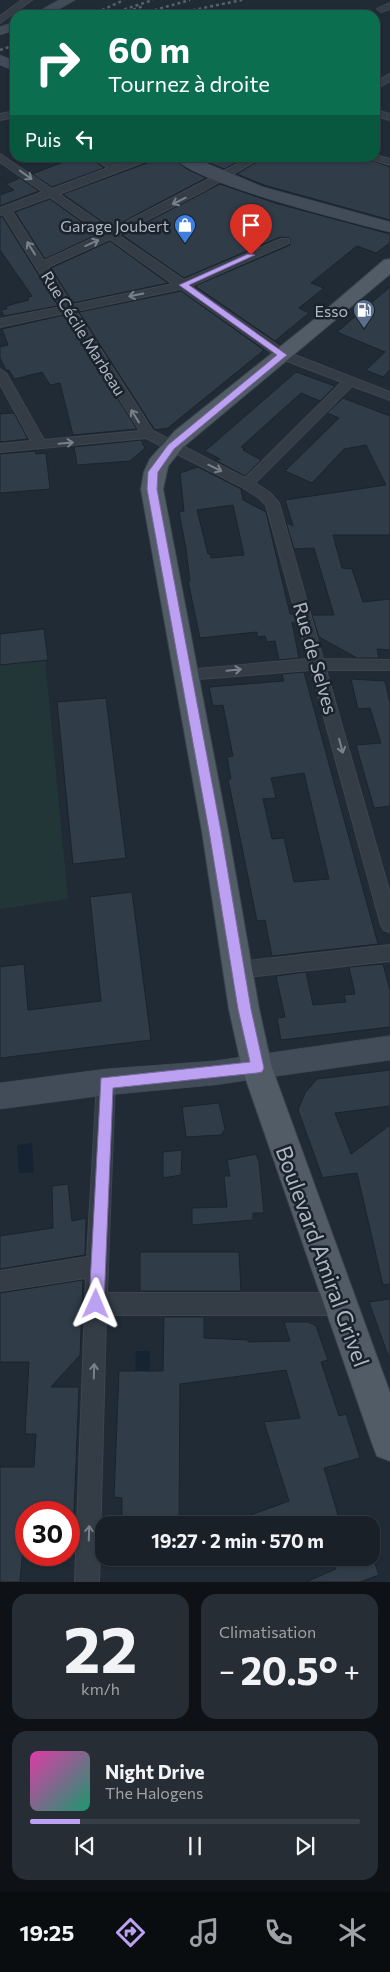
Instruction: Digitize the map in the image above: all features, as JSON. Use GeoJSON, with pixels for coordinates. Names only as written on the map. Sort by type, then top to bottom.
{"type":"FeatureCollection","features":[{"type":"Feature","properties":{"kind":"main road"},"geometry":{"type":"LineString","coordinates":[[49,10],[69,0]]}},
{"type":"Feature","properties":{"kind":"main road"},"geometry":{"type":"LineString","coordinates":[[191,162],[222,178],[252,189],[390,227]]}},
{"type":"Feature","properties":{"kind":"main road"},"geometry":{"type":"LineString","coordinates":[[186,675],[152,489],[153,472],[171,447],[390,264]]}},
{"type":"Feature","properties":{"kind":"main road","name":"Boulevard Amiral Grivel"},"geometry":{"type":"LineString","coordinates":[[186,675],[257,1068],[390,1444]]}},
{"type":"Feature","properties":{"kind":"main road"},"geometry":{"type":"LineString","coordinates":[[0,1096],[106,1082],[257,1068],[390,1048]]}},
{"type":"Feature","properties":{"kind":"street"},"geometry":{"type":"LineString","coordinates":[[14,10],[28,0]]}},
{"type":"Feature","properties":{"kind":"street"},"geometry":{"type":"LineString","coordinates":[[0,157],[283,355],[390,395]]}},
{"type":"Feature","properties":{"kind":"street"},"geometry":{"type":"LineString","coordinates":[[105,162],[118,169]]}},
{"type":"Feature","properties":{"kind":"street"},"geometry":{"type":"LineString","coordinates":[[3,211],[135,162]]}},
{"type":"Feature","properties":{"kind":"street"},"geometry":{"type":"LineString","coordinates":[[240,162],[244,164]]}},
{"type":"Feature","properties":{"kind":"street"},"geometry":{"type":"LineString","coordinates":[[42,266],[110,235],[222,178],[248,162]]}},
{"type":"Feature","properties":{"kind":"street","name":"Rue Cécile Marbeau"},"geometry":{"type":"LineString","coordinates":[[3,211],[42,266],[148,434],[171,447]]}},
{"type":"Feature","properties":{"kind":"street"},"geometry":{"type":"LineString","coordinates":[[0,323],[184,285],[285,241]]}},
{"type":"Feature","properties":{"kind":"street"},"geometry":{"type":"LineString","coordinates":[[0,372],[40,445]]}},
{"type":"Feature","properties":{"kind":"street"},"geometry":{"type":"LineString","coordinates":[[247,484],[350,381]]}},
{"type":"Feature","properties":{"kind":"street"},"geometry":{"type":"LineString","coordinates":[[0,448],[148,434]]}},
{"type":"Feature","properties":{"kind":"street","name":"Rue de Selves"},"geometry":{"type":"LineString","coordinates":[[171,447],[247,484],[264,495],[272,503],[390,925]]}},
{"type":"Feature","properties":{"kind":"street"},"geometry":{"type":"LineString","coordinates":[[186,675],[318,664],[390,665]]}},
{"type":"Feature","properties":{"kind":"street"},"geometry":{"type":"LineString","coordinates":[[238,970],[390,953]]}},
{"type":"Feature","properties":{"kind":"street"},"geometry":{"type":"LineString","coordinates":[[87,1582],[97,1266],[106,1082]]}},
{"type":"Feature","properties":{"kind":"street"},"geometry":{"type":"LineString","coordinates":[[0,1281],[97,1266]]}},
{"type":"Feature","properties":{"kind":"street"},"geometry":{"type":"LineString","coordinates":[[96,1304],[342,1304]]}},
{"type":"Feature","properties":{"kind":"shaded area"},"geometry":{"type":"Polygon","coordinates":[[[45,659],[68,899],[0,909],[0,663],[45,659]]]}},
{"type":"Feature","properties":{"kind":"water"},"geometry":{"type":"Polygon","coordinates":[[[32,1143],[34,1172],[19,1173],[17,1145],[32,1143]]]}},
{"type":"Feature","properties":{"kind":"water"},"geometry":{"type":"Polygon","coordinates":[[[136,1351],[150,1351],[149,1383],[135,1383],[136,1351]]]}},
{"type":"Feature","properties":{"kind":"building"},"geometry":{"type":"Polygon","coordinates":[[[64,162],[96,162],[104,168],[52,187],[32,174],[64,162]]]}},
{"type":"Feature","properties":{"kind":"building"},"geometry":{"type":"Polygon","coordinates":[[[150,162],[178,162],[187,169],[206,178],[111,228],[63,194],[150,162]]]}},
{"type":"Feature","properties":{"kind":"building"},"geometry":{"type":"Polygon","coordinates":[[[207,162],[238,162],[224,169],[207,162]]]}},
{"type":"Feature","properties":{"kind":"building"},"geometry":{"type":"Polygon","coordinates":[[[256,162],[377,162],[390,167],[390,220],[264,185],[237,174],[256,162]]]}},
{"type":"Feature","properties":{"kind":"building"},"geometry":{"type":"Polygon","coordinates":[[[20,178],[39,191],[0,206],[0,195],[14,190],[6,184],[20,178]]]}},
{"type":"Feature","properties":{"kind":"building"},"geometry":{"type":"Polygon","coordinates":[[[220,184],[275,203],[390,234],[390,243],[376,253],[357,246],[311,283],[324,288],[299,308],[309,313],[275,341],[195,286],[290,245],[290,238],[280,237],[184,278],[122,235],[220,184]]]}},
{"type":"Feature","properties":{"kind":"building"},"geometry":{"type":"Polygon","coordinates":[[[50,199],[98,234],[45,259],[15,212],[50,199]]]}},
{"type":"Feature","properties":{"kind":"building"},"geometry":{"type":"Polygon","coordinates":[[[2,216],[58,306],[4,316],[1,310],[7,309],[6,306],[29,300],[27,298],[32,296],[0,250],[0,217],[2,216]]]}},
{"type":"Feature","properties":{"kind":"building"},"geometry":{"type":"Polygon","coordinates":[[[110,241],[168,283],[73,303],[51,268],[110,241]]]}},
{"type":"Feature","properties":{"kind":"building"},"geometry":{"type":"Polygon","coordinates":[[[390,287],[390,370],[383,377],[366,370],[385,352],[337,332],[390,287]]]}},
{"type":"Feature","properties":{"kind":"building"},"geometry":{"type":"Polygon","coordinates":[[[181,291],[264,350],[168,428],[155,430],[79,312],[181,291]]]}},
{"type":"Feature","properties":{"kind":"building"},"geometry":{"type":"Polygon","coordinates":[[[64,315],[137,429],[73,435],[60,383],[50,385],[42,372],[14,379],[9,370],[6,370],[0,358],[0,347],[8,345],[2,329],[64,315]]]}},
{"type":"Feature","properties":{"kind":"building"},"geometry":{"type":"Polygon","coordinates":[[[296,372],[335,386],[320,401],[301,393],[241,447],[261,460],[245,476],[215,460],[220,459],[205,451],[296,372]]]}},
{"type":"Feature","properties":{"kind":"building"},"geometry":{"type":"Polygon","coordinates":[[[343,398],[390,416],[390,535],[333,535],[342,568],[352,569],[363,602],[390,599],[390,650],[377,649],[379,658],[357,658],[319,637],[312,615],[334,615],[314,548],[294,549],[286,522],[293,526],[285,500],[386,485],[366,445],[344,449],[312,483],[285,471],[339,418],[327,413],[343,398]]]}},
{"type":"Feature","properties":{"kind":"building"},"geometry":{"type":"Polygon","coordinates":[[[14,413],[28,439],[0,442],[0,414],[14,413]]]}},
{"type":"Feature","properties":{"kind":"building"},"geometry":{"type":"Polygon","coordinates":[[[141,440],[145,448],[130,461],[77,465],[74,447],[141,440]]]}},
{"type":"Feature","properties":{"kind":"building"},"geometry":{"type":"Polygon","coordinates":[[[35,451],[36,454],[46,453],[50,489],[0,493],[0,454],[35,451]]]}},
{"type":"Feature","properties":{"kind":"building"},"geometry":{"type":"Polygon","coordinates":[[[198,467],[241,489],[243,500],[266,512],[290,614],[294,614],[297,625],[292,622],[299,658],[279,660],[275,641],[267,642],[265,636],[257,637],[257,632],[200,638],[188,581],[190,581],[186,549],[179,512],[184,511],[180,473],[198,467]],[[233,505],[197,510],[208,554],[211,554],[211,558],[244,555],[233,505]]]}},
{"type":"Feature","properties":{"kind":"building"},"geometry":{"type":"Polygon","coordinates":[[[44,629],[48,660],[0,665],[0,634],[44,629]]]}},
{"type":"Feature","properties":{"kind":"building"},"geometry":{"type":"Polygon","coordinates":[[[304,672],[378,944],[272,956],[265,920],[257,921],[228,779],[231,779],[227,757],[233,756],[223,705],[213,706],[209,687],[284,681],[282,674],[304,672]],[[304,773],[271,778],[276,798],[263,799],[272,839],[284,838],[294,882],[329,879],[304,773]]]}},
{"type":"Feature","properties":{"kind":"building"},"geometry":{"type":"Polygon","coordinates":[[[351,679],[385,681],[390,703],[390,806],[374,808],[356,745],[381,743],[370,708],[358,709],[351,679]]]}},
{"type":"Feature","properties":{"kind":"building"},"geometry":{"type":"Polygon","coordinates":[[[106,698],[126,858],[73,864],[57,702],[106,698]]]}},
{"type":"Feature","properties":{"kind":"building"},"geometry":{"type":"Polygon","coordinates":[[[132,892],[151,1040],[0,1058],[0,967],[24,964],[28,1010],[101,1001],[90,897],[132,892]]]}},
{"type":"Feature","properties":{"kind":"building"},"geometry":{"type":"Polygon","coordinates":[[[383,964],[390,990],[390,1027],[281,1040],[277,1018],[285,1017],[276,976],[306,972],[313,1005],[346,1002],[344,995],[355,994],[349,967],[383,964]]]}},
{"type":"Feature","properties":{"kind":"building"},"geometry":{"type":"Polygon","coordinates":[[[390,1070],[390,1106],[335,1113],[351,1154],[390,1125],[390,1284],[383,1285],[357,1173],[319,1178],[322,1176],[298,1110],[305,1093],[317,1079],[390,1070]]]}},
{"type":"Feature","properties":{"kind":"building"},"geometry":{"type":"Polygon","coordinates":[[[219,1103],[225,1129],[221,1135],[186,1137],[182,1107],[219,1103]]]}},
{"type":"Feature","properties":{"kind":"building"},"geometry":{"type":"Polygon","coordinates":[[[182,1150],[181,1175],[163,1178],[163,1152],[182,1150]]]}},
{"type":"Feature","properties":{"kind":"building"},"geometry":{"type":"Polygon","coordinates":[[[256,1154],[259,1162],[264,1213],[253,1213],[253,1220],[192,1225],[192,1208],[227,1207],[224,1176],[230,1176],[227,1160],[256,1154]]]}},
{"type":"Feature","properties":{"kind":"building"},"geometry":{"type":"Polygon","coordinates":[[[68,1184],[72,1221],[86,1218],[85,1255],[0,1269],[0,1236],[53,1228],[52,1186],[68,1184]]]}},
{"type":"Feature","properties":{"kind":"building"},"geometry":{"type":"Polygon","coordinates":[[[140,1252],[239,1252],[241,1291],[140,1291],[140,1252]]]}},
{"type":"Feature","properties":{"kind":"building"},"geometry":{"type":"Polygon","coordinates":[[[83,1280],[80,1355],[51,1387],[79,1387],[74,1501],[15,1501],[15,1566],[21,1566],[20,1582],[0,1582],[0,1467],[34,1467],[36,1434],[25,1434],[29,1362],[0,1362],[0,1293],[83,1280]]]}},
{"type":"Feature","properties":{"kind":"building"},"geometry":{"type":"Polygon","coordinates":[[[390,1299],[390,1355],[388,1355],[369,1302],[390,1299]]]}},
{"type":"Feature","properties":{"kind":"building"},"geometry":{"type":"Polygon","coordinates":[[[164,1317],[204,1317],[204,1338],[248,1340],[248,1342],[290,1341],[284,1322],[308,1322],[316,1326],[328,1360],[321,1362],[339,1416],[346,1414],[360,1458],[324,1468],[338,1516],[248,1516],[289,1501],[264,1422],[300,1418],[286,1370],[180,1384],[179,1516],[122,1516],[122,1498],[114,1497],[119,1371],[163,1371],[164,1317]]]}},
{"type":"Feature","properties":{"kind":"building"},"geometry":{"type":"Polygon","coordinates":[[[335,1566],[376,1566],[379,1575],[360,1582],[306,1582],[336,1569],[335,1566]]]}},
{"type":"Feature","properties":{"kind":"railway"},"geometry":{"type":"LineString","coordinates":[[102,10],[124,0]]}},
{"type":"Feature","properties":{"kind":"railway"},"geometry":{"type":"LineString","coordinates":[[122,10],[153,0]]}},
{"type":"Feature","properties":{"kind":"railway"},"geometry":{"type":"LineString","coordinates":[[155,10],[190,0]]}},
{"type":"Feature","properties":{"kind":"railway"},"geometry":{"type":"LineString","coordinates":[[193,10],[242,0]]}},
{"type":"Feature","properties":{"kind":"railway"},"geometry":{"type":"LineString","coordinates":[[132,10],[144,6]]}},
{"type":"Feature","properties":{"kind":"railway"},"geometry":{"type":"LineString","coordinates":[[0,50],[10,47]]}},
{"type":"Feature","properties":{"kind":"place","name":"Garage Joubert"},"geometry":{"type":"Point","coordinates":[185,244]}},
{"type":"Feature","properties":{"kind":"place","name":"Esso"},"geometry":{"type":"Point","coordinates":[364,329]}},
{"type":"Feature","properties":{"kind":"route"},"geometry":{"type":"LineString","coordinates":[[96,1304],[106,1082],[257,1068],[244,1009],[215,831],[152,489],[153,472],[171,447],[182,436],[283,355],[184,285],[251,255]]}}]}
